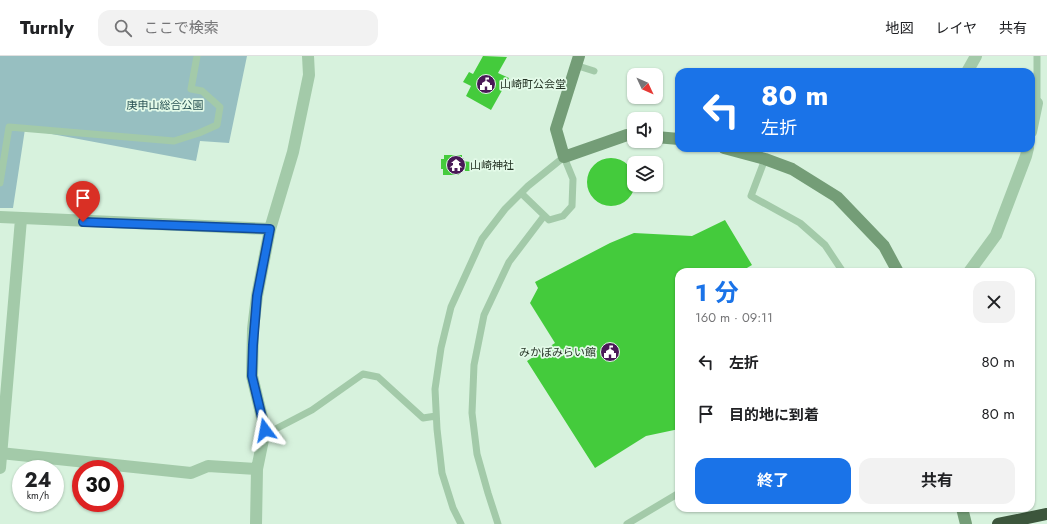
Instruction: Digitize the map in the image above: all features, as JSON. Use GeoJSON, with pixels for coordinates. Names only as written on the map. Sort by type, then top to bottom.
{"type":"FeatureCollection","features":[{"type":"Feature","properties":{"kind":"highway"},"geometry":{"type":"LineString","coordinates":[[998,524],[1047,514]]}},
{"type":"Feature","properties":{"kind":"street"},"geometry":{"type":"LineString","coordinates":[[256,524],[257,470],[265,430],[252,376],[257,296],[270,229],[292,152],[309,75],[308,56]]}},
{"type":"Feature","properties":{"kind":"street"},"geometry":{"type":"LineString","coordinates":[[969,68],[976,56]]}},
{"type":"Feature","properties":{"kind":"street"},"geometry":{"type":"LineString","coordinates":[[577,60],[556,129],[564,157],[627,135]]}},
{"type":"Feature","properties":{"kind":"street"},"geometry":{"type":"LineString","coordinates":[[1035,117],[1038,106]]}},
{"type":"Feature","properties":{"kind":"street"},"geometry":{"type":"LineString","coordinates":[[663,138],[675,139]]}},
{"type":"Feature","properties":{"kind":"street"},"geometry":{"type":"LineString","coordinates":[[739,152],[766,159],[792,169],[837,197],[884,246],[896,268]]}},
{"type":"Feature","properties":{"kind":"street"},"geometry":{"type":"LineString","coordinates":[[972,268],[996,235],[1027,152]]}},
{"type":"Feature","properties":{"kind":"street"},"geometry":{"type":"LineString","coordinates":[[0,218],[270,229]]}},
{"type":"Feature","properties":{"kind":"street"},"geometry":{"type":"LineString","coordinates":[[0,468],[21,219]]}},
{"type":"Feature","properties":{"kind":"street"},"geometry":{"type":"LineString","coordinates":[[1,453],[191,473],[208,466],[257,470]]}},
{"type":"Feature","properties":{"kind":"street"},"geometry":{"type":"LineString","coordinates":[[963,512],[966,524]]}},
{"type":"Feature","properties":{"kind":"lane"},"geometry":{"type":"LineString","coordinates":[[0,183],[9,127],[174,141],[199,133],[217,125],[220,107],[202,91],[191,89],[197,56]]}},
{"type":"Feature","properties":{"kind":"lane"},"geometry":{"type":"LineString","coordinates":[[1037,56],[1038,106]]}},
{"type":"Feature","properties":{"kind":"lane"},"geometry":{"type":"LineString","coordinates":[[577,60],[594,71]]}},
{"type":"Feature","properties":{"kind":"lane"},"geometry":{"type":"LineString","coordinates":[[461,524],[453,508],[442,473],[436,416],[436,390],[442,348],[451,307],[482,240],[505,209],[521,193],[564,157],[572,179],[572,206],[563,216],[549,220],[521,193]]}},
{"type":"Feature","properties":{"kind":"lane"},"geometry":{"type":"LineString","coordinates":[[766,159],[751,196],[800,222],[825,245],[840,268]]}},
{"type":"Feature","properties":{"kind":"lane"},"geometry":{"type":"LineString","coordinates":[[498,524],[477,454],[472,413],[474,365],[484,315],[509,262],[544,216]]}},
{"type":"Feature","properties":{"kind":"lane"},"geometry":{"type":"LineString","coordinates":[[264,435],[312,410],[363,374],[378,376],[423,418],[436,416]]}},
{"type":"Feature","properties":{"kind":"lane"},"geometry":{"type":"LineString","coordinates":[[627,524],[675,495]]}},
{"type":"Feature","properties":{"kind":"green space","name":"庚申山総合公園"},"geometry":{"type":"Polygon","coordinates":[[[0,56],[247,56],[229,143],[200,141],[196,161],[25,129],[13,208],[0,208],[0,56]]]}},
{"type":"Feature","properties":{"kind":"building","name":"山崎町公会堂"},"geometry":{"type":"Polygon","coordinates":[[[483,56],[507,57],[498,73],[509,78],[491,110],[466,96],[471,86],[463,82],[469,72],[473,74],[483,56]]]}},
{"type":"Feature","properties":{"kind":"building","name":"山崎神社"},"geometry":{"type":"Polygon","coordinates":[[[444,155],[462,155],[462,161],[471,162],[470,171],[465,171],[465,168],[459,168],[459,175],[443,175],[443,169],[441,169],[441,159],[444,159],[444,155]]]}},
{"type":"Feature","properties":{"kind":"building"},"geometry":{"type":"Polygon","coordinates":[[[606,158],[616,158],[627,164],[627,192],[632,192],[631,195],[624,202],[616,206],[606,206],[598,202],[591,195],[587,187],[587,177],[591,169],[598,162],[606,158]]]}},
{"type":"Feature","properties":{"kind":"building","name":"みかぼみらい館"},"geometry":{"type":"Polygon","coordinates":[[[725,220],[752,265],[747,268],[675,268],[675,430],[646,436],[595,468],[527,361],[555,343],[530,303],[538,288],[535,282],[610,243],[634,233],[692,236],[725,220]]]}},
{"type":"Feature","properties":{"kind":"place","name":"山崎町公会堂"},"geometry":{"type":"Point","coordinates":[486,84]}},
{"type":"Feature","properties":{"kind":"place","name":"山崎神社"},"geometry":{"type":"Point","coordinates":[456,165]}},
{"type":"Feature","properties":{"kind":"place","name":"みかぼみらい館"},"geometry":{"type":"Point","coordinates":[610,352]}},
{"type":"Feature","properties":{"kind":"route"},"geometry":{"type":"LineString","coordinates":[[83,222],[270,229],[257,296],[252,376],[265,430]]}}]}
